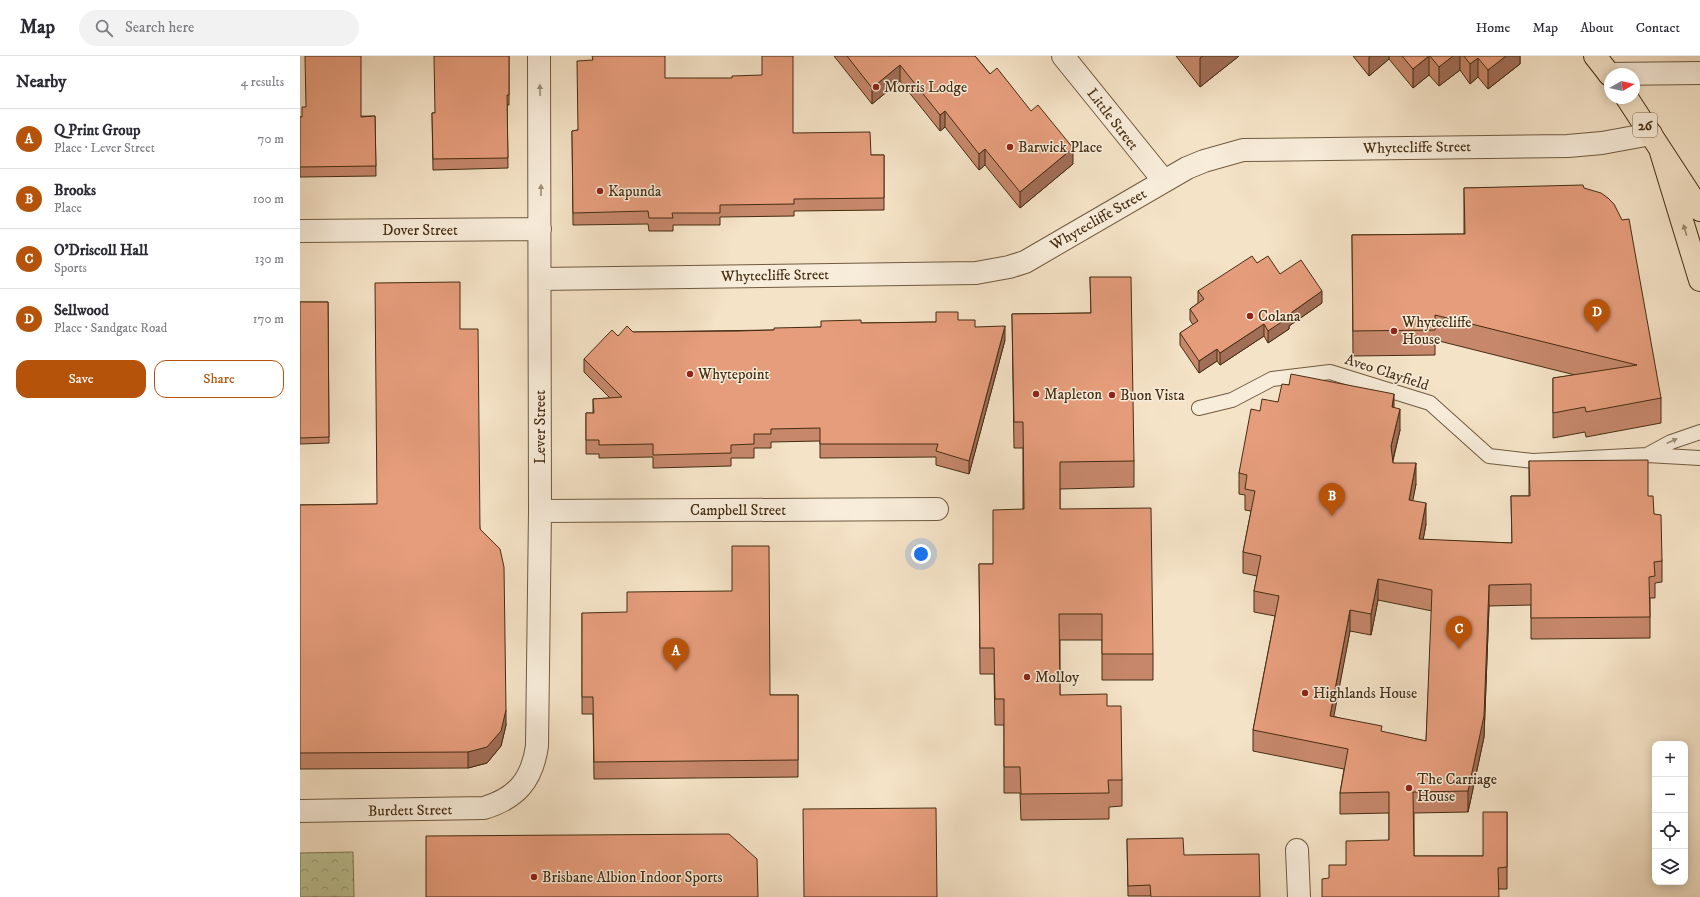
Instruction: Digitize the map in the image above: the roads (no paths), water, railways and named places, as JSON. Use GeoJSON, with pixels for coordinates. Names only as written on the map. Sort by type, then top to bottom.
{"type":"FeatureCollection","features":[{"type":"Feature","properties":{"kind":"highway"},"geometry":{"type":"LineString","coordinates":[[1595,56],[1604,68]]}},
{"type":"Feature","properties":{"kind":"highway","name":"26"},"geometry":{"type":"LineString","coordinates":[[1631,104],[1700,210]]}},
{"type":"Feature","properties":{"kind":"highway","name":"26"},"geometry":{"type":"LineString","coordinates":[[1656,143],[1700,280]]}},
{"type":"Feature","properties":{"kind":"street","name":"Lever Street"},"geometry":{"type":"LineString","coordinates":[[515,793],[524,783],[530,772],[535,759],[537,746],[540,511],[540,56]]}},
{"type":"Feature","properties":{"kind":"street","name":"Little Street"},"geometry":{"type":"LineString","coordinates":[[1063,56],[1164,181]]}},
{"type":"Feature","properties":{"kind":"street"},"geometry":{"type":"LineString","coordinates":[[1640,74],[1700,73]]}},
{"type":"Feature","properties":{"kind":"street","name":"Whytecliffe Street"},"geometry":{"type":"LineString","coordinates":[[540,278],[991,271],[1025,262],[1164,181],[1204,161],[1243,150],[1568,146],[1602,143],[1656,143]]}},
{"type":"Feature","properties":{"kind":"street","name":"Dover Street"},"geometry":{"type":"LineString","coordinates":[[300,231],[540,229]]}},
{"type":"Feature","properties":{"kind":"street","name":"Campbell Street"},"geometry":{"type":"LineString","coordinates":[[540,511],[937,509]]}},
{"type":"Feature","properties":{"kind":"street","name":"Burdett Street"},"geometry":{"type":"LineString","coordinates":[[300,811],[479,808],[502,802],[515,793]]}},
{"type":"Feature","properties":{"kind":"street"},"geometry":{"type":"LineString","coordinates":[[1297,850],[1298,897]]}},
{"type":"Feature","properties":{"kind":"lane","name":"Aveo Clayfield"},"geometry":{"type":"LineString","coordinates":[[1199,408],[1232,400],[1272,379],[1330,372],[1430,403],[1489,456],[1533,461],[1647,455],[1700,458]]}},
{"type":"Feature","properties":{"kind":"lane","name":"Aveo Clayfield"},"geometry":{"type":"LineString","coordinates":[[1647,455],[1671,442],[1700,432]]}},
{"type":"Feature","properties":{"kind":"place","name":"Morris Lodge"},"geometry":{"type":"Point","coordinates":[876,87]}},
{"type":"Feature","properties":{"kind":"place","name":"Barwick Place"},"geometry":{"type":"Point","coordinates":[1010,147]}},
{"type":"Feature","properties":{"kind":"place","name":"Kapunda"},"geometry":{"type":"Point","coordinates":[600,191]}},
{"type":"Feature","properties":{"kind":"place","name":"Colana"},"geometry":{"type":"Point","coordinates":[1250,316]}},
{"type":"Feature","properties":{"kind":"place","name":"Whytecliffe House"},"geometry":{"type":"Point","coordinates":[1394,331]}},
{"type":"Feature","properties":{"kind":"place","name":"Sellwood"},"geometry":{"type":"Point","coordinates":[1597,332]}},
{"type":"Feature","properties":{"kind":"place","name":"Whytepoint"},"geometry":{"type":"Point","coordinates":[690,374]}},
{"type":"Feature","properties":{"kind":"place","name":"Mapleton"},"geometry":{"type":"Point","coordinates":[1036,394]}},
{"type":"Feature","properties":{"kind":"place","name":"Buon Vista"},"geometry":{"type":"Point","coordinates":[1112,395]}},
{"type":"Feature","properties":{"kind":"place","name":"Brooks"},"geometry":{"type":"Point","coordinates":[1332,516]}},
{"type":"Feature","properties":{"kind":"place","name":"O'Driscoll Hall"},"geometry":{"type":"Point","coordinates":[1459,649]}},
{"type":"Feature","properties":{"kind":"place","name":"Q Print Group"},"geometry":{"type":"Point","coordinates":[676,671]}},
{"type":"Feature","properties":{"kind":"place","name":"Molloy"},"geometry":{"type":"Point","coordinates":[1027,677]}},
{"type":"Feature","properties":{"kind":"place","name":"Highlands House"},"geometry":{"type":"Point","coordinates":[1305,693]}},
{"type":"Feature","properties":{"kind":"place","name":"The Carriage House"},"geometry":{"type":"Point","coordinates":[1409,788]}},
{"type":"Feature","properties":{"kind":"place","name":"Brisbane Albion Indoor Sports"},"geometry":{"type":"Point","coordinates":[534,877]}}]}
